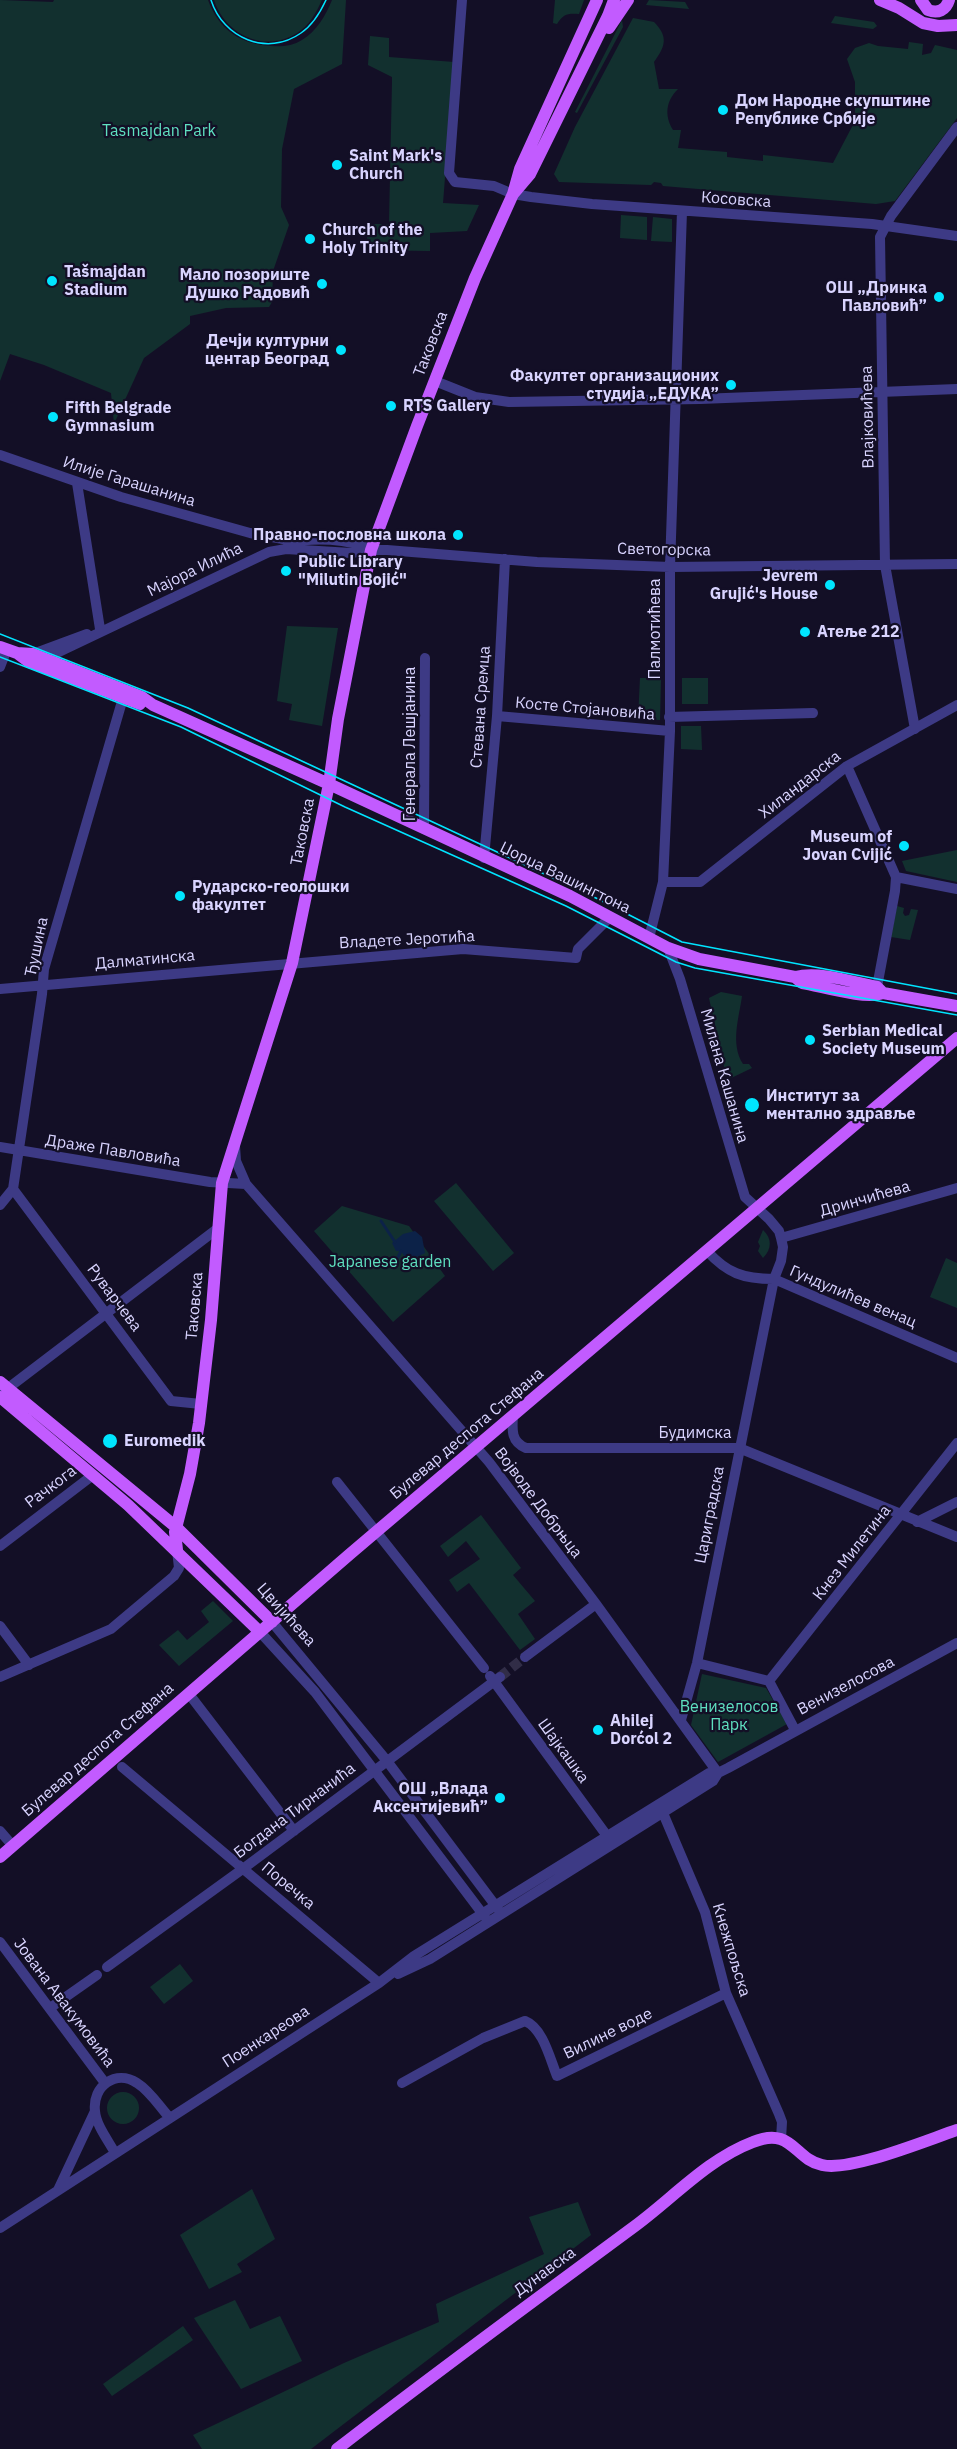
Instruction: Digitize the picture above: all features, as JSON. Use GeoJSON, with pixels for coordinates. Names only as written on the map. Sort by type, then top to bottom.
{"type":"FeatureCollection","features":[{"type":"Feature","properties":{"kind":"main road","name":"Таковска"},"geometry":{"type":"LineString","coordinates":[[513,194],[530,174],[614,0]]}},
{"type":"Feature","properties":{"kind":"main road"},"geometry":{"type":"LineString","coordinates":[[593,47],[607,32],[628,0]]}},
{"type":"Feature","properties":{"kind":"main road"},"geometry":{"type":"LineString","coordinates":[[880,0],[899,8],[923,23],[938,26],[957,25]]}},
{"type":"Feature","properties":{"kind":"main road"},"geometry":{"type":"LineString","coordinates":[[919,1],[928,10],[936,12],[952,3]]}},
{"type":"Feature","properties":{"kind":"main road","name":"Таковска"},"geometry":{"type":"LineString","coordinates":[[177,1550],[176,1527],[193,1461],[201,1404],[211,1320],[222,1183],[292,963],[329,784],[338,719],[371,550],[475,278],[513,194],[520,169],[595,2]]}},
{"type":"Feature","properties":{"kind":"main road"},"geometry":{"type":"LineString","coordinates":[[8,649],[47,659],[142,697],[153,705]]}},
{"type":"Feature","properties":{"kind":"main road"},"geometry":{"type":"LineString","coordinates":[[8,649],[29,662],[123,699],[153,705]]}},
{"type":"Feature","properties":{"kind":"main road","name":"Џорџа Вашингтона"},"geometry":{"type":"LineString","coordinates":[[153,705],[329,784],[610,917],[668,948],[699,959],[795,977],[804,975],[821,977],[957,1006]]}},
{"type":"Feature","properties":{"kind":"main road","name":"Булевар деспота Стефана"},"geometry":{"type":"LineString","coordinates":[[0,1857],[476,1447],[957,1038]]}},
{"type":"Feature","properties":{"kind":"main road","name":"Цвијићева"},"geometry":{"type":"LineString","coordinates":[[2,1390],[177,1550],[260,1632]]}},
{"type":"Feature","properties":{"kind":"main road","name":"Цвијићева"},"geometry":{"type":"LineString","coordinates":[[2,1390],[176,1527],[272,1622]]}},
{"type":"Feature","properties":{"kind":"main road"},"geometry":{"type":"LineString","coordinates":[[152,1527],[166,1532],[176,1527]]}},
{"type":"Feature","properties":{"kind":"main road"},"geometry":{"type":"LineString","coordinates":[[781,2139],[818,2164],[831,2166],[867,2160],[957,2130]]}},
{"type":"Feature","properties":{"kind":"main road","name":"Дунавска"},"geometry":{"type":"LineString","coordinates":[[337,2449],[639,2224],[705,2171],[753,2142],[769,2138],[781,2139]]}},
{"type":"Feature","properties":{"kind":"street","name":"Косовска"},"geometry":{"type":"LineString","coordinates":[[462,0],[449,173],[455,182],[494,186],[513,194],[682,211],[885,226],[957,236]]}},
{"type":"Feature","properties":{"kind":"street","name":"Влајковићева"},"geometry":{"type":"LineString","coordinates":[[915,729],[885,565],[880,237],[885,226],[957,127]]}},
{"type":"Feature","properties":{"kind":"street","name":"Палмотићева"},"geometry":{"type":"LineString","coordinates":[[649,938],[663,882],[670,731],[670,567],[682,211]]}},
{"type":"Feature","properties":{"kind":"street"},"geometry":{"type":"LineString","coordinates":[[435,381],[475,397],[501,402],[676,399],[957,389]]}},
{"type":"Feature","properties":{"kind":"street","name":"Илије Гарашанина"},"geometry":{"type":"LineString","coordinates":[[0,455],[76,483],[250,533],[294,542]]}},
{"type":"Feature","properties":{"kind":"street"},"geometry":{"type":"LineString","coordinates":[[76,483],[100,629]]}},
{"type":"Feature","properties":{"kind":"street"},"geometry":{"type":"LineString","coordinates":[[250,533],[268,552],[298,549],[351,553],[371,550]]}},
{"type":"Feature","properties":{"kind":"street","name":"Илије Гарашанина"},"geometry":{"type":"LineString","coordinates":[[268,552],[283,544],[294,542],[354,542],[371,550]]}},
{"type":"Feature","properties":{"kind":"street","name":"Светогорска"},"geometry":{"type":"LineString","coordinates":[[371,550],[670,567],[957,564]]}},
{"type":"Feature","properties":{"kind":"street","name":"Мајора Илића"},"geometry":{"type":"LineString","coordinates":[[47,659],[268,552]]}},
{"type":"Feature","properties":{"kind":"street","name":"Стевана Сремца"},"geometry":{"type":"LineString","coordinates":[[484,858],[497,716],[505,559]]}},
{"type":"Feature","properties":{"kind":"street","name":"Мајора Илића"},"geometry":{"type":"LineString","coordinates":[[33,654],[132,617]]}},
{"type":"Feature","properties":{"kind":"street"},"geometry":{"type":"LineString","coordinates":[[0,667],[8,649],[33,659],[47,659]]}},
{"type":"Feature","properties":{"kind":"street","name":"Генерала Лешјанина"},"geometry":{"type":"LineString","coordinates":[[424,829],[425,658]]}},
{"type":"Feature","properties":{"kind":"street","name":"Ђушина"},"geometry":{"type":"LineString","coordinates":[[0,1205],[13,1189],[44,969],[123,699]]}},
{"type":"Feature","properties":{"kind":"street","name":"Хиландарска"},"geometry":{"type":"LineString","coordinates":[[663,882],[700,882],[847,766],[957,705]]}},
{"type":"Feature","properties":{"kind":"street"},"geometry":{"type":"LineString","coordinates":[[669,717],[813,713]]}},
{"type":"Feature","properties":{"kind":"street","name":"Косте Стојановића"},"geometry":{"type":"LineString","coordinates":[[497,716],[670,731]]}},
{"type":"Feature","properties":{"kind":"street"},"geometry":{"type":"LineString","coordinates":[[847,766],[896,877],[880,990]]}},
{"type":"Feature","properties":{"kind":"street"},"geometry":{"type":"LineString","coordinates":[[896,877],[957,889]]}},
{"type":"Feature","properties":{"kind":"street","name":"Владете Јеротића"},"geometry":{"type":"LineString","coordinates":[[292,963],[463,949],[576,958],[578,949],[610,917]]}},
{"type":"Feature","properties":{"kind":"street","name":"Милана Кашанина"},"geometry":{"type":"LineString","coordinates":[[668,948],[680,979],[744,1197],[779,1231],[781,1238]]}},
{"type":"Feature","properties":{"kind":"street","name":"Далматинска"},"geometry":{"type":"LineString","coordinates":[[0,989],[292,963]]}},
{"type":"Feature","properties":{"kind":"street","name":"Војводе Добрњца"},"geometry":{"type":"LineString","coordinates":[[235,1142],[236,1161],[246,1184],[476,1447],[596,1604],[718,1773]]}},
{"type":"Feature","properties":{"kind":"street","name":"Драже Павловића"},"geometry":{"type":"LineString","coordinates":[[0,1147],[222,1183]]}},
{"type":"Feature","properties":{"kind":"street"},"geometry":{"type":"LineString","coordinates":[[222,1183],[246,1184]]}},
{"type":"Feature","properties":{"kind":"street","name":"Дринчићева"},"geometry":{"type":"LineString","coordinates":[[781,1238],[957,1188]]}},
{"type":"Feature","properties":{"kind":"street","name":"Руварчева"},"geometry":{"type":"LineString","coordinates":[[13,1189],[171,1401],[201,1404]]}},
{"type":"Feature","properties":{"kind":"street"},"geometry":{"type":"LineString","coordinates":[[2,1390],[217,1229]]}},
{"type":"Feature","properties":{"kind":"street","name":"Цариградска"},"geometry":{"type":"LineString","coordinates":[[681,1720],[697,1663],[774,1279],[781,1261],[783,1247],[781,1238]]}},
{"type":"Feature","properties":{"kind":"street","name":"Гундулићев венац"},"geometry":{"type":"LineString","coordinates":[[707,1251],[731,1272],[774,1279],[957,1358]]}},
{"type":"Feature","properties":{"kind":"street","name":"Будимска"},"geometry":{"type":"LineString","coordinates":[[513,1416],[512,1432],[515,1440],[526,1448],[739,1448],[957,1537]]}},
{"type":"Feature","properties":{"kind":"street","name":"Кнез Милетина"},"geometry":{"type":"LineString","coordinates":[[769,1681],[957,1443]]}},
{"type":"Feature","properties":{"kind":"street","name":"Рачкога"},"geometry":{"type":"LineString","coordinates":[[0,1546],[93,1474]]}},
{"type":"Feature","properties":{"kind":"street","name":"Шајкашка"},"geometry":{"type":"LineString","coordinates":[[337,1482],[492,1675],[610,1840]]}},
{"type":"Feature","properties":{"kind":"street"},"geometry":{"type":"LineString","coordinates":[[917,1522],[957,1502]]}},
{"type":"Feature","properties":{"kind":"street"},"geometry":{"type":"LineString","coordinates":[[0,1677],[101,1634],[124,1620],[174,1576],[179,1568],[177,1550]]}},
{"type":"Feature","properties":{"kind":"street"},"geometry":{"type":"LineString","coordinates":[[525,1657],[596,1604]]}},
{"type":"Feature","properties":{"kind":"street","name":"Цвијићева"},"geometry":{"type":"LineString","coordinates":[[272,1622],[387,1761],[498,1910]]}},
{"type":"Feature","properties":{"kind":"street"},"geometry":{"type":"LineString","coordinates":[[0,1626],[29,1665]]}},
{"type":"Feature","properties":{"kind":"street","name":"Цвијићева"},"geometry":{"type":"LineString","coordinates":[[260,1632],[315,1692],[486,1918]]}},
{"type":"Feature","properties":{"kind":"street","name":"Венизелосова"},"geometry":{"type":"LineString","coordinates":[[498,1910],[661,1807],[713,1781],[718,1773],[957,1643]]}},
{"type":"Feature","properties":{"kind":"street"},"geometry":{"type":"LineString","coordinates":[[697,1663],[769,1681],[795,1731]]}},
{"type":"Feature","properties":{"kind":"street","name":"Богдана Тирнанића"},"geometry":{"type":"LineString","coordinates":[[107,1967],[387,1761],[492,1675]]}},
{"type":"Feature","properties":{"kind":"street"},"geometry":{"type":"LineString","coordinates":[[189,1694],[294,1831]]}},
{"type":"Feature","properties":{"kind":"street","name":"Поречка"},"geometry":{"type":"LineString","coordinates":[[122,1767],[241,1870],[379,1983]]}},
{"type":"Feature","properties":{"kind":"street","name":"Кнежпољска"},"geometry":{"type":"LineString","coordinates":[[661,1807],[705,1912],[726,1993],[776,2104],[782,2122],[781,2139]]}},
{"type":"Feature","properties":{"kind":"street"},"geometry":{"type":"LineString","coordinates":[[0,1831],[13,1846]]}},
{"type":"Feature","properties":{"kind":"street","name":"Поенкареова"},"geometry":{"type":"LineString","coordinates":[[0,2228],[379,1983],[430,1959],[498,1910]]}},
{"type":"Feature","properties":{"kind":"street","name":"Јована Авакумовића"},"geometry":{"type":"LineString","coordinates":[[0,1942],[105,2083]]}},
{"type":"Feature","properties":{"kind":"street"},"geometry":{"type":"LineString","coordinates":[[50,2008],[97,1975]]}},
{"type":"Feature","properties":{"kind":"street","name":"Вилине воде"},"geometry":{"type":"LineString","coordinates":[[402,2083],[483,2038],[525,2022],[531,2024],[538,2032],[557,2076],[726,1993]]}},
{"type":"Feature","properties":{"kind":"street"},"geometry":{"type":"LineString","coordinates":[[57,2191],[95,2111],[96,2097],[105,2083],[117,2077],[132,2080],[154,2098],[169,2117]]}},
{"type":"Feature","properties":{"kind":"street"},"geometry":{"type":"LineString","coordinates":[[95,2111],[101,2129],[115,2152]]}},
{"type":"Feature","properties":{"kind":"green space","name":"Tasmajdan Park"},"geometry":{"type":"Polygon","coordinates":[[[0,0],[53,2],[54,0],[208,0],[218,20],[232,34],[260,45],[287,46],[295,44],[312,32],[320,23],[332,0],[346,0],[342,64],[294,89],[282,149],[281,207],[289,225],[273,271],[272,302],[269,307],[226,308],[190,316],[190,324],[144,358],[114,424],[111,393],[44,365],[10,354],[0,381],[0,0]]]}},
{"type":"Feature","properties":{"kind":"green space"},"geometry":{"type":"Polygon","coordinates":[[[214,0],[322,0],[312,19],[297,33],[284,39],[259,41],[236,31],[219,12],[214,0]]]}},
{"type":"Feature","properties":{"kind":"green space"},"geometry":{"type":"Polygon","coordinates":[[[555,0],[584,0],[579,14],[566,15],[557,24],[553,23],[555,0]]]}},
{"type":"Feature","properties":{"kind":"green space"},"geometry":{"type":"Polygon","coordinates":[[[649,0],[685,2],[689,9],[646,5],[649,0]]]}},
{"type":"Feature","properties":{"kind":"green space"},"geometry":{"type":"Polygon","coordinates":[[[835,16],[874,22],[877,26],[873,29],[831,23],[835,16]]]}},
{"type":"Feature","properties":{"kind":"green space"},"geometry":{"type":"Polygon","coordinates":[[[633,18],[654,22],[662,32],[663,47],[654,62],[659,89],[678,89],[671,98],[667,114],[673,130],[681,130],[678,148],[727,152],[727,157],[763,161],[763,155],[833,163],[855,121],[855,82],[847,59],[855,48],[869,43],[908,49],[909,42],[923,44],[922,55],[931,53],[935,45],[957,50],[957,118],[895,201],[876,204],[663,186],[661,183],[654,182],[651,185],[559,182],[554,174],[575,127],[633,18]]]}},
{"type":"Feature","properties":{"kind":"green space"},"geometry":{"type":"Polygon","coordinates":[[[622,20],[623,27],[577,113],[575,112],[622,20]]]}},
{"type":"Feature","properties":{"kind":"green space"},"geometry":{"type":"Polygon","coordinates":[[[370,36],[389,38],[389,57],[454,62],[443,203],[479,205],[467,231],[430,233],[430,251],[368,250],[366,224],[389,224],[392,82],[392,77],[368,65],[370,36]]]}},
{"type":"Feature","properties":{"kind":"green space"},"geometry":{"type":"Polygon","coordinates":[[[621,215],[647,217],[647,240],[620,238],[621,215]]]}},
{"type":"Feature","properties":{"kind":"green space"},"geometry":{"type":"Polygon","coordinates":[[[653,217],[672,219],[672,242],[651,241],[653,217]]]}},
{"type":"Feature","properties":{"kind":"green space"},"geometry":{"type":"Polygon","coordinates":[[[287,626],[338,628],[322,726],[289,720],[292,704],[277,701],[287,626]]]}},
{"type":"Feature","properties":{"kind":"green space"},"geometry":{"type":"Polygon","coordinates":[[[640,678],[661,678],[660,720],[638,719],[640,678]]]}},
{"type":"Feature","properties":{"kind":"green space"},"geometry":{"type":"Polygon","coordinates":[[[682,678],[708,678],[708,704],[682,704],[682,678]]]}},
{"type":"Feature","properties":{"kind":"green space"},"geometry":{"type":"Polygon","coordinates":[[[681,726],[701,726],[702,750],[681,749],[681,726]]]}},
{"type":"Feature","properties":{"kind":"green space"},"geometry":{"type":"Polygon","coordinates":[[[957,850],[957,882],[906,871],[902,861],[957,850]]]}},
{"type":"Feature","properties":{"kind":"green space"},"geometry":{"type":"Polygon","coordinates":[[[897,906],[904,908],[905,916],[909,915],[911,909],[918,910],[910,940],[891,937],[897,906]]]}},
{"type":"Feature","properties":{"kind":"green space"},"geometry":{"type":"Polygon","coordinates":[[[721,992],[742,996],[736,1039],[737,1048],[743,1064],[749,1064],[752,1068],[727,1080],[709,998],[721,992]]]}},
{"type":"Feature","properties":{"kind":"green space"},"geometry":{"type":"Polygon","coordinates":[[[456,1183],[514,1253],[493,1271],[434,1201],[456,1183]]]}},
{"type":"Feature","properties":{"kind":"green space","name":"Japanese garden"},"geometry":{"type":"Polygon","coordinates":[[[342,1206],[409,1226],[445,1276],[393,1322],[314,1231],[342,1206]]]}},
{"type":"Feature","properties":{"kind":"green space"},"geometry":{"type":"Polygon","coordinates":[[[763,1230],[770,1244],[763,1258],[758,1251],[760,1246],[758,1242],[763,1230]]]}},
{"type":"Feature","properties":{"kind":"green space"},"geometry":{"type":"Polygon","coordinates":[[[946,1258],[957,1263],[957,1308],[930,1297],[946,1258]]]}},
{"type":"Feature","properties":{"kind":"green space"},"geometry":{"type":"Polygon","coordinates":[[[481,1515],[521,1568],[513,1575],[535,1601],[518,1614],[535,1639],[520,1650],[469,1583],[457,1592],[449,1580],[480,1559],[466,1541],[448,1557],[440,1546],[481,1515]]]}},
{"type":"Feature","properties":{"kind":"green space"},"geometry":{"type":"Polygon","coordinates":[[[213,1601],[233,1621],[179,1666],[159,1645],[178,1630],[187,1640],[209,1622],[201,1611],[213,1601]]]}},
{"type":"Feature","properties":{"kind":"green space","name":"Венизелосов Парк"},"geometry":{"type":"Polygon","coordinates":[[[702,1674],[766,1688],[787,1724],[718,1762],[691,1725],[702,1674]]]}},
{"type":"Feature","properties":{"kind":"green space"},"geometry":{"type":"Polygon","coordinates":[[[180,1964],[193,1981],[164,2004],[150,1987],[180,1964]]]}},
{"type":"Feature","properties":{"kind":"green space"},"geometry":{"type":"Polygon","coordinates":[[[123,2092],[135,2096],[139,2108],[135,2120],[123,2124],[111,2120],[107,2108],[111,2096],[123,2092]]]}},
{"type":"Feature","properties":{"kind":"green space"},"geometry":{"type":"Polygon","coordinates":[[[252,2189],[275,2239],[237,2264],[242,2272],[209,2289],[180,2235],[252,2189]]]}},
{"type":"Feature","properties":{"kind":"green space"},"geometry":{"type":"Polygon","coordinates":[[[578,2202],[591,2235],[311,2449],[202,2449],[193,2435],[344,2363],[439,2322],[436,2304],[544,2254],[529,2217],[578,2202]]]}},
{"type":"Feature","properties":{"kind":"green space"},"geometry":{"type":"Polygon","coordinates":[[[235,2300],[250,2329],[280,2316],[302,2361],[241,2389],[194,2318],[235,2300]]]}},
{"type":"Feature","properties":{"kind":"green space"},"geometry":{"type":"Polygon","coordinates":[[[183,2326],[193,2340],[112,2396],[103,2384],[183,2326]]]}},
{"type":"Feature","properties":{"kind":"water"},"geometry":{"type":"Polygon","coordinates":[[[415,1231],[422,1237],[425,1253],[417,1257],[405,1257],[401,1251],[396,1251],[392,1243],[403,1234],[415,1231]]]}},
{"type":"Feature","properties":{"kind":"waterway"},"geometry":{"type":"LineString","coordinates":[[381,1221],[395,1242]]}},
{"type":"Feature","properties":{"kind":"waterway"},"geometry":{"type":"LineString","coordinates":[[389,1263],[397,1259],[401,1251]]}},
{"type":"Feature","properties":{"kind":"tunnel"},"geometry":{"type":"LineString","coordinates":[[500,1677],[525,1657]]}},
{"type":"Feature","properties":{"kind":"tram line"},"geometry":{"type":"LineString","coordinates":[[211,0],[225,25],[248,40],[261,43],[288,40],[301,33],[316,18],[326,0]]}},
{"type":"Feature","properties":{"kind":"tram line"},"geometry":{"type":"LineString","coordinates":[[0,634],[188,708],[598,899],[682,942],[957,994]]}},
{"type":"Feature","properties":{"kind":"tram line"},"geometry":{"type":"LineString","coordinates":[[0,657],[181,727],[345,807],[566,906],[676,962],[695,968],[957,1015]]}},
{"type":"Feature","properties":{"kind":"place","name":"Дом Народне скупштине Републике Србије"},"geometry":{"type":"Point","coordinates":[723,110]}},
{"type":"Feature","properties":{"kind":"place","name":"Saint Mark's Church"},"geometry":{"type":"Point","coordinates":[337,165]}},
{"type":"Feature","properties":{"kind":"place","name":"Church of the Holy Trinity"},"geometry":{"type":"Point","coordinates":[310,239]}},
{"type":"Feature","properties":{"kind":"place","name":"Tašmajdan Stadium"},"geometry":{"type":"Point","coordinates":[52,281]}},
{"type":"Feature","properties":{"kind":"place","name":"Мало позориште Душко Радовић"},"geometry":{"type":"Point","coordinates":[322,284]}},
{"type":"Feature","properties":{"kind":"place","name":"ОШ „Дринка Павловић”"},"geometry":{"type":"Point","coordinates":[939,297]}},
{"type":"Feature","properties":{"kind":"place","name":"Дечји културни центар Београд"},"geometry":{"type":"Point","coordinates":[341,350]}},
{"type":"Feature","properties":{"kind":"place","name":"Факултет организационих студија „ЕДУКА”"},"geometry":{"type":"Point","coordinates":[731,385]}},
{"type":"Feature","properties":{"kind":"place","name":"RTS Gallery"},"geometry":{"type":"Point","coordinates":[391,406]}},
{"type":"Feature","properties":{"kind":"place","name":"Fifth Belgrade Gymnasium"},"geometry":{"type":"Point","coordinates":[53,417]}},
{"type":"Feature","properties":{"kind":"place","name":"Правно-пословна школа"},"geometry":{"type":"Point","coordinates":[458,535]}},
{"type":"Feature","properties":{"kind":"place","name":"Public Library \"Milutin Bojić\""},"geometry":{"type":"Point","coordinates":[286,571]}},
{"type":"Feature","properties":{"kind":"place","name":"Jevrem Grujić's House"},"geometry":{"type":"Point","coordinates":[830,585]}},
{"type":"Feature","properties":{"kind":"place","name":"Атеље 212"},"geometry":{"type":"Point","coordinates":[805,632]}},
{"type":"Feature","properties":{"kind":"place","name":"Museum of Jovan Cvijić"},"geometry":{"type":"Point","coordinates":[904,846]}},
{"type":"Feature","properties":{"kind":"place","name":"Рударско-геолошки факултет"},"geometry":{"type":"Point","coordinates":[180,896]}},
{"type":"Feature","properties":{"kind":"place","name":"Serbian Medical Society Museum"},"geometry":{"type":"Point","coordinates":[810,1040]}},
{"type":"Feature","properties":{"kind":"place","name":"Институт за ментално здравље"},"geometry":{"type":"Point","coordinates":[752,1105]}},
{"type":"Feature","properties":{"kind":"place","name":"Euromedik"},"geometry":{"type":"Point","coordinates":[110,1441]}},
{"type":"Feature","properties":{"kind":"place","name":"Ahilej Dorćol 2"},"geometry":{"type":"Point","coordinates":[598,1730]}},
{"type":"Feature","properties":{"kind":"place","name":"ОШ „Влада Аксентијевић”"},"geometry":{"type":"Point","coordinates":[500,1798]}}]}
